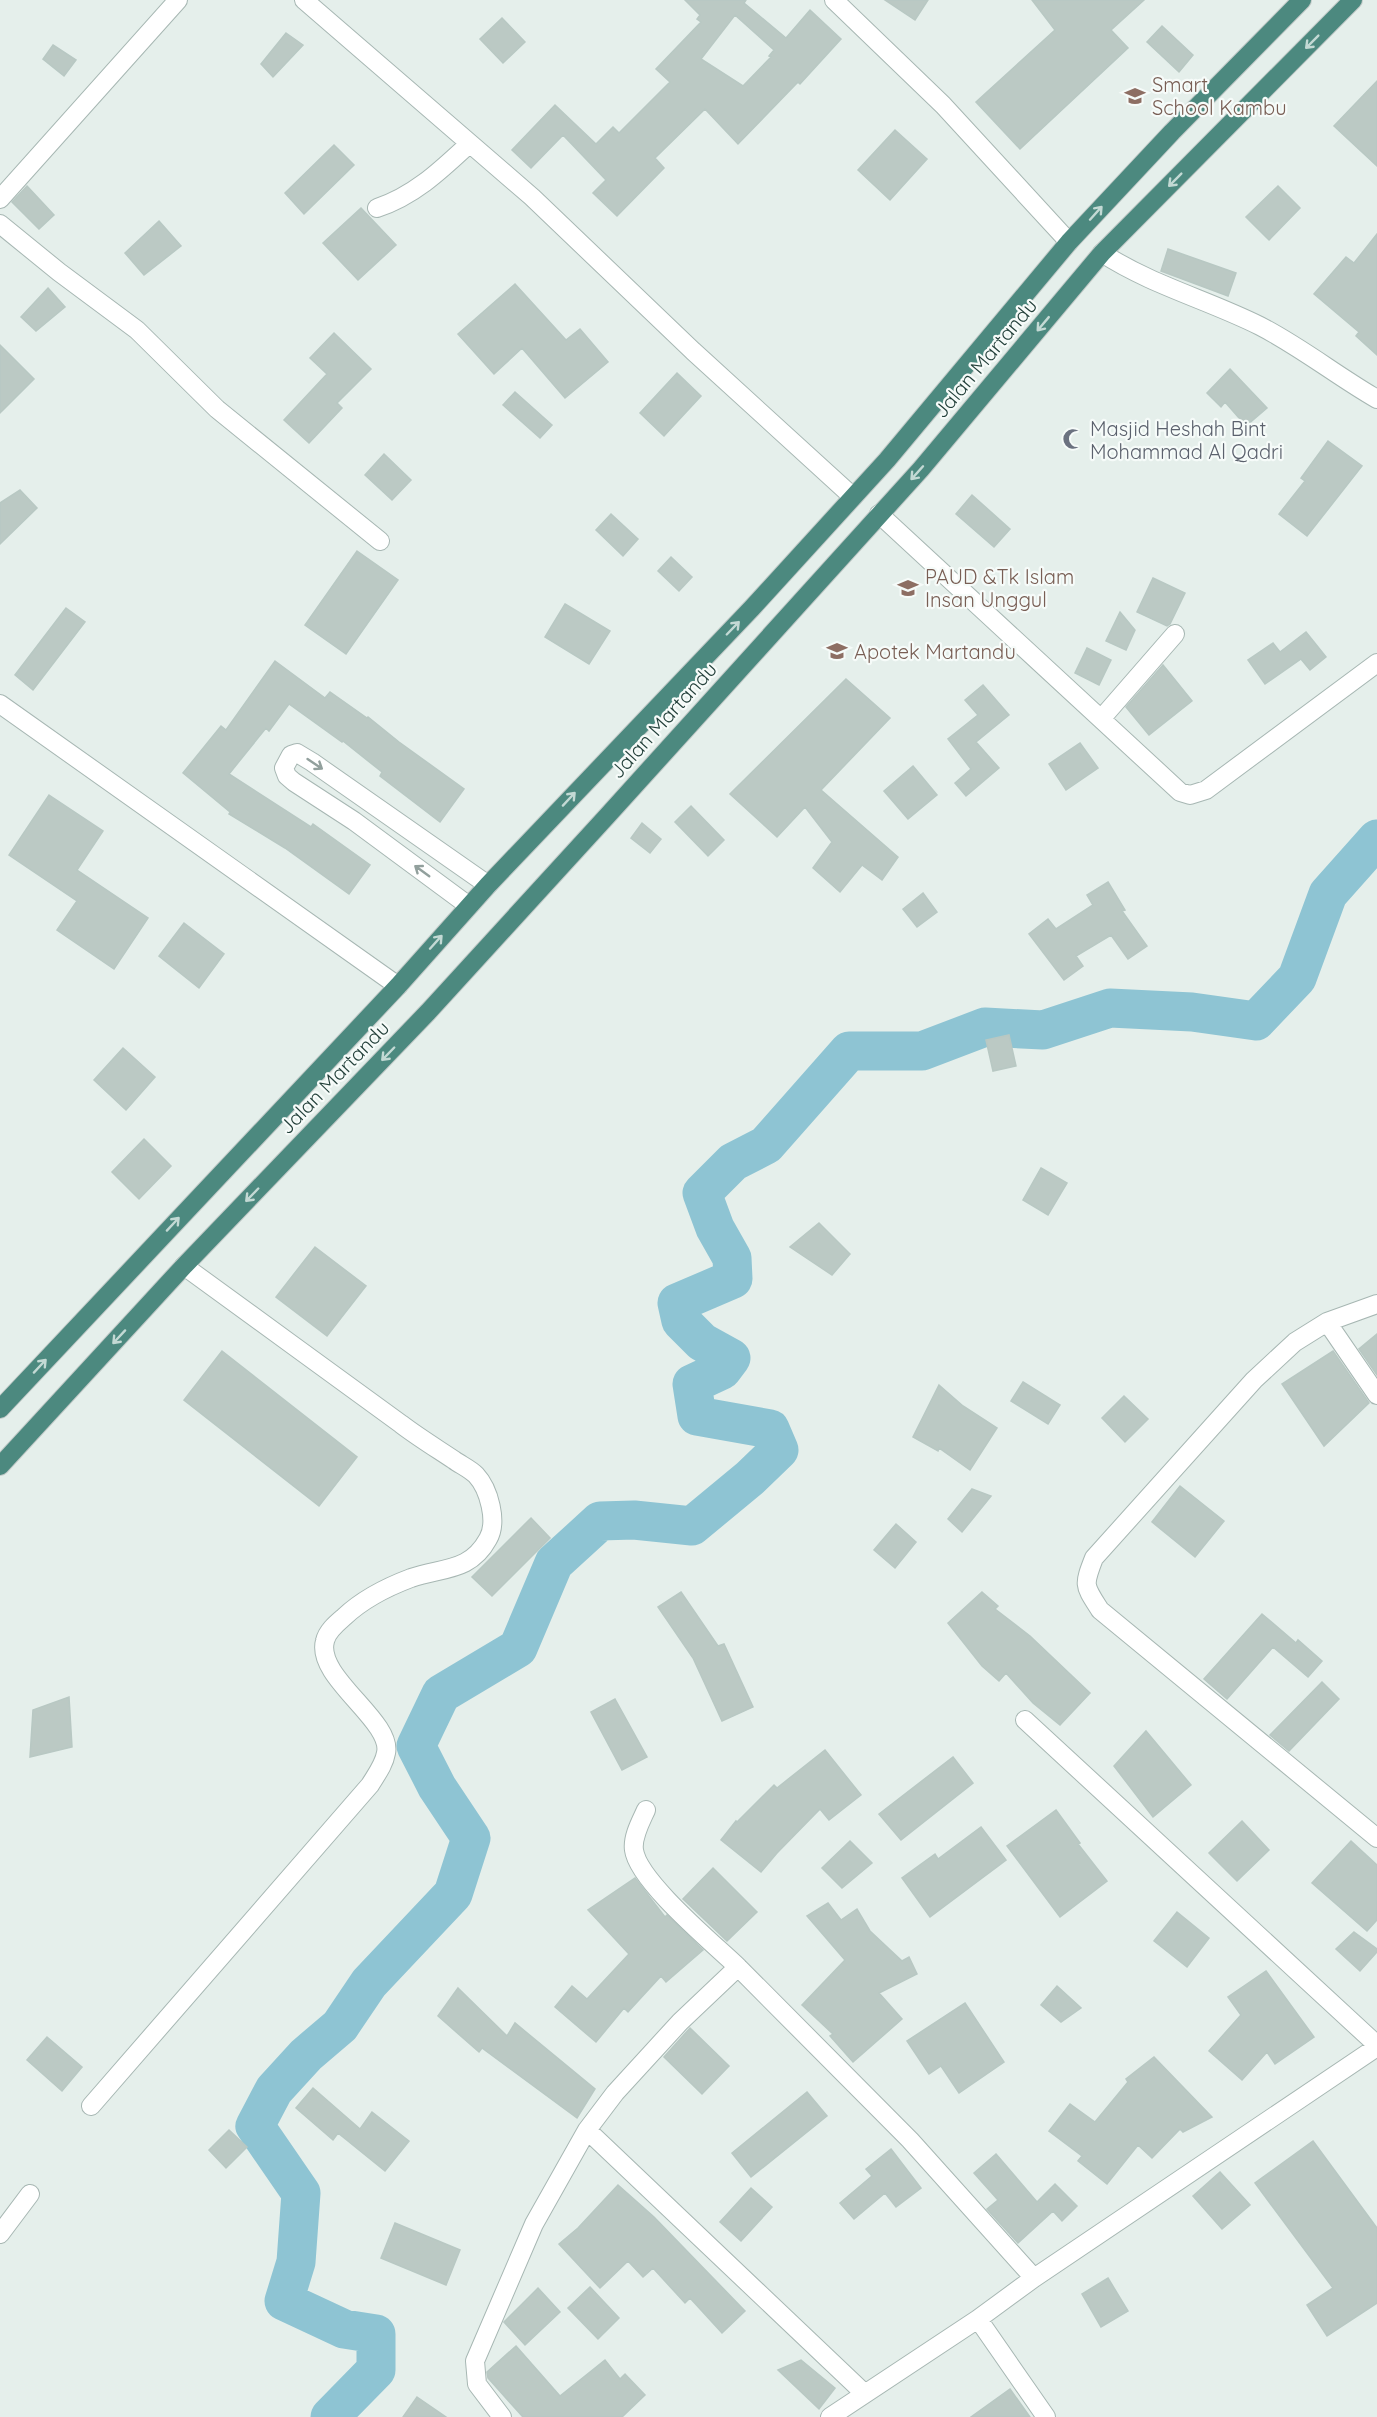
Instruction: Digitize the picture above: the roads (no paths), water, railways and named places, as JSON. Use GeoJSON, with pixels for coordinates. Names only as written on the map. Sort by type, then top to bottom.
{"type":"FeatureCollection","features":[{"type":"Feature","properties":{"kind":"highway","name":"Jalan Martandu"},"geometry":{"type":"LineString","coordinates":[[0,1409],[398,986],[488,885],[752,608],[895,451],[1069,242],[1172,132],[1302,0]]}},
{"type":"Feature","properties":{"kind":"highway","name":"Jalan Martandu"},"geometry":{"type":"LineString","coordinates":[[0,1466],[184,1266],[428,1012],[921,469],[1102,253],[1353,0]]}},
{"type":"Feature","properties":{"kind":"highway"},"geometry":{"type":"LineString","coordinates":[[752,608],[775,629]]}},
{"type":"Feature","properties":{"kind":"street"},"geometry":{"type":"LineString","coordinates":[[0,199],[178,0]]}},
{"type":"Feature","properties":{"kind":"street"},"geometry":{"type":"LineString","coordinates":[[304,0],[532,197],[693,351],[853,497]]}},
{"type":"Feature","properties":{"kind":"street"},"geometry":{"type":"LineString","coordinates":[[834,0],[944,105],[1069,242]]}},
{"type":"Feature","properties":{"kind":"street"},"geometry":{"type":"LineString","coordinates":[[377,208],[393,203],[432,178],[469,144]]}},
{"type":"Feature","properties":{"kind":"street"},"geometry":{"type":"LineString","coordinates":[[0,224],[58,272],[137,330],[217,409],[380,541]]}},
{"type":"Feature","properties":{"kind":"street"},"geometry":{"type":"LineString","coordinates":[[1102,253],[1126,269],[1259,326],[1293,344],[1377,399]]}},
{"type":"Feature","properties":{"kind":"street"},"geometry":{"type":"LineString","coordinates":[[879,514],[1180,792],[1190,795],[1198,794],[1377,663]]}},
{"type":"Feature","properties":{"kind":"street"},"geometry":{"type":"LineString","coordinates":[[1101,719],[1175,634]]}},
{"type":"Feature","properties":{"kind":"street"},"geometry":{"type":"LineString","coordinates":[[0,704],[398,986]]}},
{"type":"Feature","properties":{"kind":"street"},"geometry":{"type":"LineString","coordinates":[[469,906],[354,821],[286,776],[284,768],[291,755],[297,753],[312,762],[488,885]]}},
{"type":"Feature","properties":{"kind":"street"},"geometry":{"type":"LineString","coordinates":[[91,2106],[370,1785],[382,1764],[387,1750],[382,1734],[335,1676],[325,1656],[324,1641],[333,1627],[357,1605],[386,1589],[411,1578],[464,1564],[476,1557],[492,1532],[490,1504],[484,1485],[475,1474],[420,1438],[184,1266]]}},
{"type":"Feature","properties":{"kind":"street"},"geometry":{"type":"LineString","coordinates":[[1377,1304],[1327,1322],[1295,1342],[1254,1380],[1094,1558],[1086,1577],[1086,1588],[1100,1610],[1377,1838]]}},
{"type":"Feature","properties":{"kind":"street"},"geometry":{"type":"LineString","coordinates":[[1327,1322],[1377,1395]]}},
{"type":"Feature","properties":{"kind":"street"},"geometry":{"type":"LineString","coordinates":[[830,2417],[978,2319],[1034,2278],[1377,2046],[1025,1720]]}},
{"type":"Feature","properties":{"kind":"street"},"geometry":{"type":"LineString","coordinates":[[646,1810],[636,1833],[634,1849],[640,1865],[663,1895],[910,2140],[1034,2278]]}},
{"type":"Feature","properties":{"kind":"street"},"geometry":{"type":"LineString","coordinates":[[502,2417],[477,2384],[476,2361],[534,2224],[587,2130],[615,2093],[680,2022],[738,1967]]}},
{"type":"Feature","properties":{"kind":"street"},"geometry":{"type":"LineString","coordinates":[[587,2130],[864,2393]]}},
{"type":"Feature","properties":{"kind":"street"},"geometry":{"type":"LineString","coordinates":[[0,2234],[30,2194]]}},
{"type":"Feature","properties":{"kind":"street"},"geometry":{"type":"LineString","coordinates":[[978,2319],[1046,2417]]}},
{"type":"Feature","properties":{"kind":"waterway"},"geometry":{"type":"LineString","coordinates":[[330,2417],[376,2370],[376,2334],[344,2329],[284,2301],[296,2262],[301,2193],[255,2126],[274,2090],[306,2055],[340,2026],[369,1983],[453,1894],[471,1838],[437,1787],[416,1746],[441,1694],[518,1648],[554,1563],[600,1521],[634,1520],[692,1526],[750,1478],[779,1450],[770,1429],[697,1416],[692,1384],[722,1370],[731,1358],[702,1342],[681,1321],[677,1303],[733,1279],[732,1258],[715,1228],[702,1193],[733,1162],[766,1145],[849,1051],[922,1051],[985,1027],[1043,1030],[1110,1008],[1192,1012],[1256,1021],[1297,978],[1328,894],[1377,839]]}},
{"type":"Feature","properties":{"kind":"place","name":"Smart School Kambu"},"geometry":{"type":"Point","coordinates":[1135,96]}},
{"type":"Feature","properties":{"kind":"place","name":"Masjid Heshah Bint Mohammad Al Qadri"},"geometry":{"type":"Point","coordinates":[1073,439]}},
{"type":"Feature","properties":{"kind":"place","name":"PAUD &Tk Islam Insan Unggul"},"geometry":{"type":"Point","coordinates":[908,588]}},
{"type":"Feature","properties":{"kind":"place","name":"Apotek Martandu"},"geometry":{"type":"Point","coordinates":[837,651]}}]}
